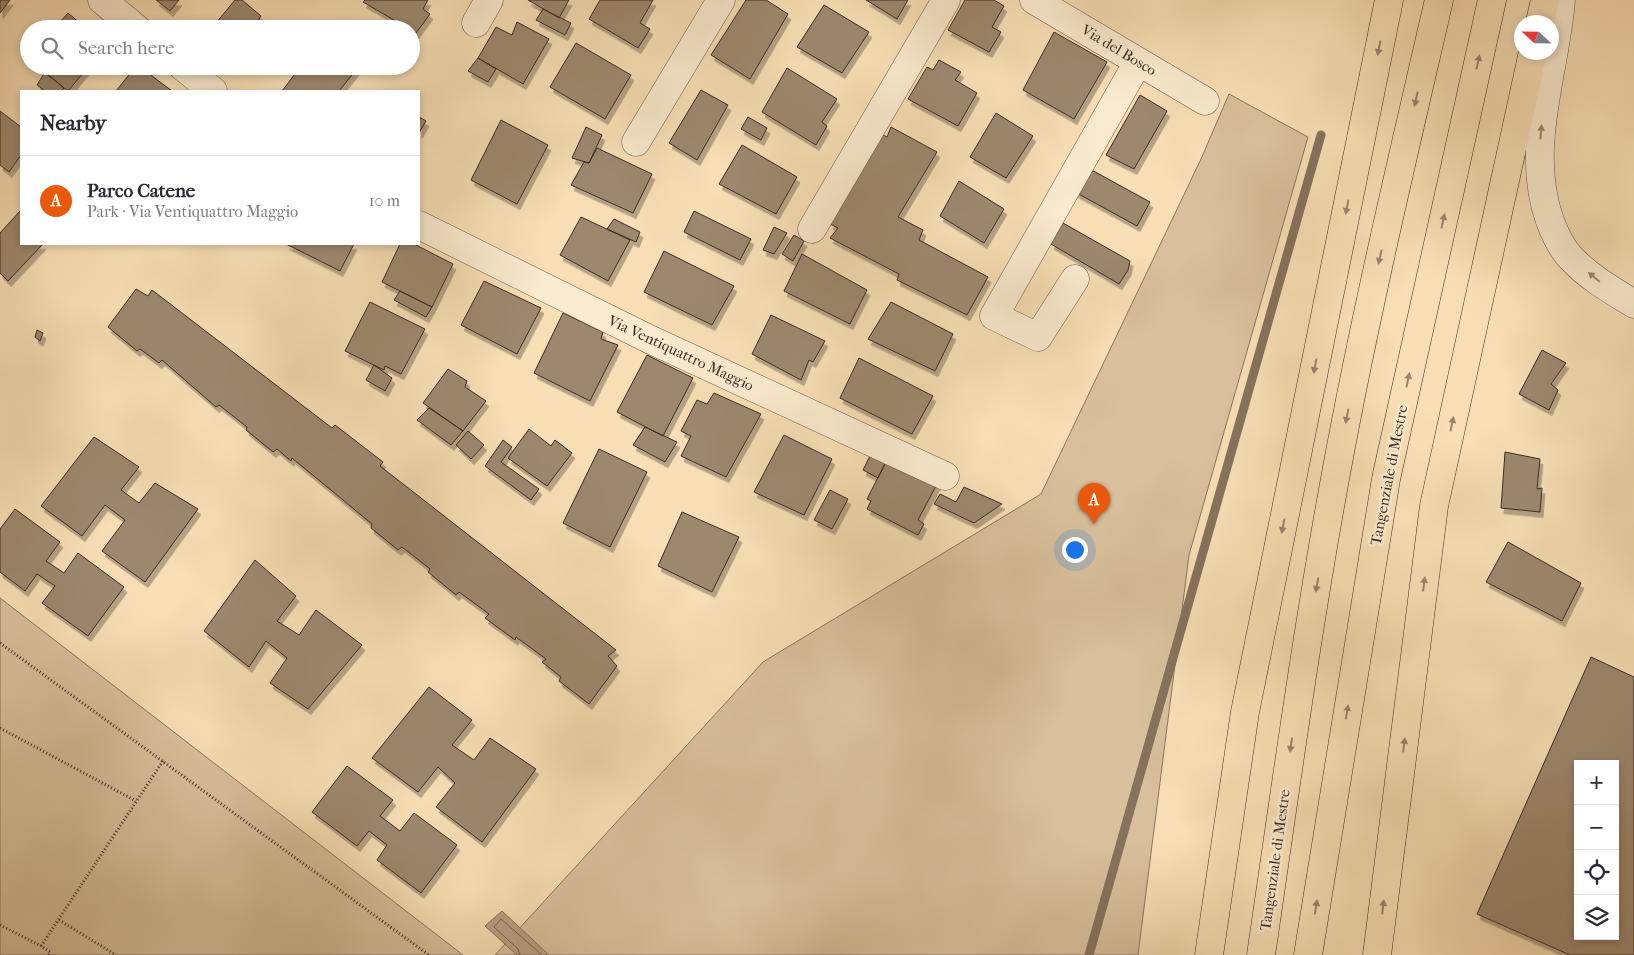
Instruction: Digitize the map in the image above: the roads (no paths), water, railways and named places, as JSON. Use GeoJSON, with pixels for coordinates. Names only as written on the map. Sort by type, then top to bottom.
{"type":"FeatureCollection","features":[{"type":"Feature","properties":{"kind":"highway"},"geometry":{"type":"LineString","coordinates":[[1209,955],[1245,712],[1389,0]]}},
{"type":"Feature","properties":{"kind":"highway","name":"Tangenziale di Mestre"},"geometry":{"type":"LineString","coordinates":[[1261,955],[1296,710],[1337,468],[1371,295],[1438,0]]}},
{"type":"Feature","properties":{"kind":"highway","name":"Tangenziale di Mestre"},"geometry":{"type":"LineString","coordinates":[[1308,955],[1386,479],[1492,0]]}},
{"type":"Feature","properties":{"kind":"highway"},"geometry":{"type":"LineString","coordinates":[[1542,15],[1545,0]]}},
{"type":"Feature","properties":{"kind":"highway"},"geometry":{"type":"LineString","coordinates":[[1377,955],[1434,506],[1531,60]]}},
{"type":"Feature","properties":{"kind":"street"},"geometry":{"type":"LineString","coordinates":[[102,0],[126,20]]}},
{"type":"Feature","properties":{"kind":"street"},"geometry":{"type":"LineString","coordinates":[[636,142],[721,0]]}},
{"type":"Feature","properties":{"kind":"street"},"geometry":{"type":"LineString","coordinates":[[812,229],[946,0]]}},
{"type":"Feature","properties":{"kind":"street","name":"Via del Bosco"},"geometry":{"type":"LineString","coordinates":[[1034,0],[1205,101]]}},
{"type":"Feature","properties":{"kind":"street"},"geometry":{"type":"LineString","coordinates":[[1561,0],[1558,28],[1543,109],[1538,159],[1543,200],[1556,235],[1572,259],[1607,288],[1634,304]]}},
{"type":"Feature","properties":{"kind":"street"},"geometry":{"type":"LineString","coordinates":[[1075,279],[1038,336],[994,316],[1138,62]]}},
{"type":"Feature","properties":{"kind":"street"},"geometry":{"type":"LineString","coordinates":[[193,75],[212,90]]}},
{"type":"Feature","properties":{"kind":"street","name":"Via Ventiquattro Maggio"},"geometry":{"type":"LineString","coordinates":[[420,225],[649,339],[944,476]]}},
{"type":"Feature","properties":{"kind":"water"},"geometry":{"type":"Polygon","coordinates":[[[502,911],[549,955],[517,955],[485,926],[502,911]]]}},
{"type":"Feature","properties":{"kind":"waterway"},"geometry":{"type":"LineString","coordinates":[[1089,955],[1321,135]]}},
{"type":"Feature","properties":{"kind":"place","name":"Parco Catene"},"geometry":{"type":"Point","coordinates":[1094,524]}}]}
